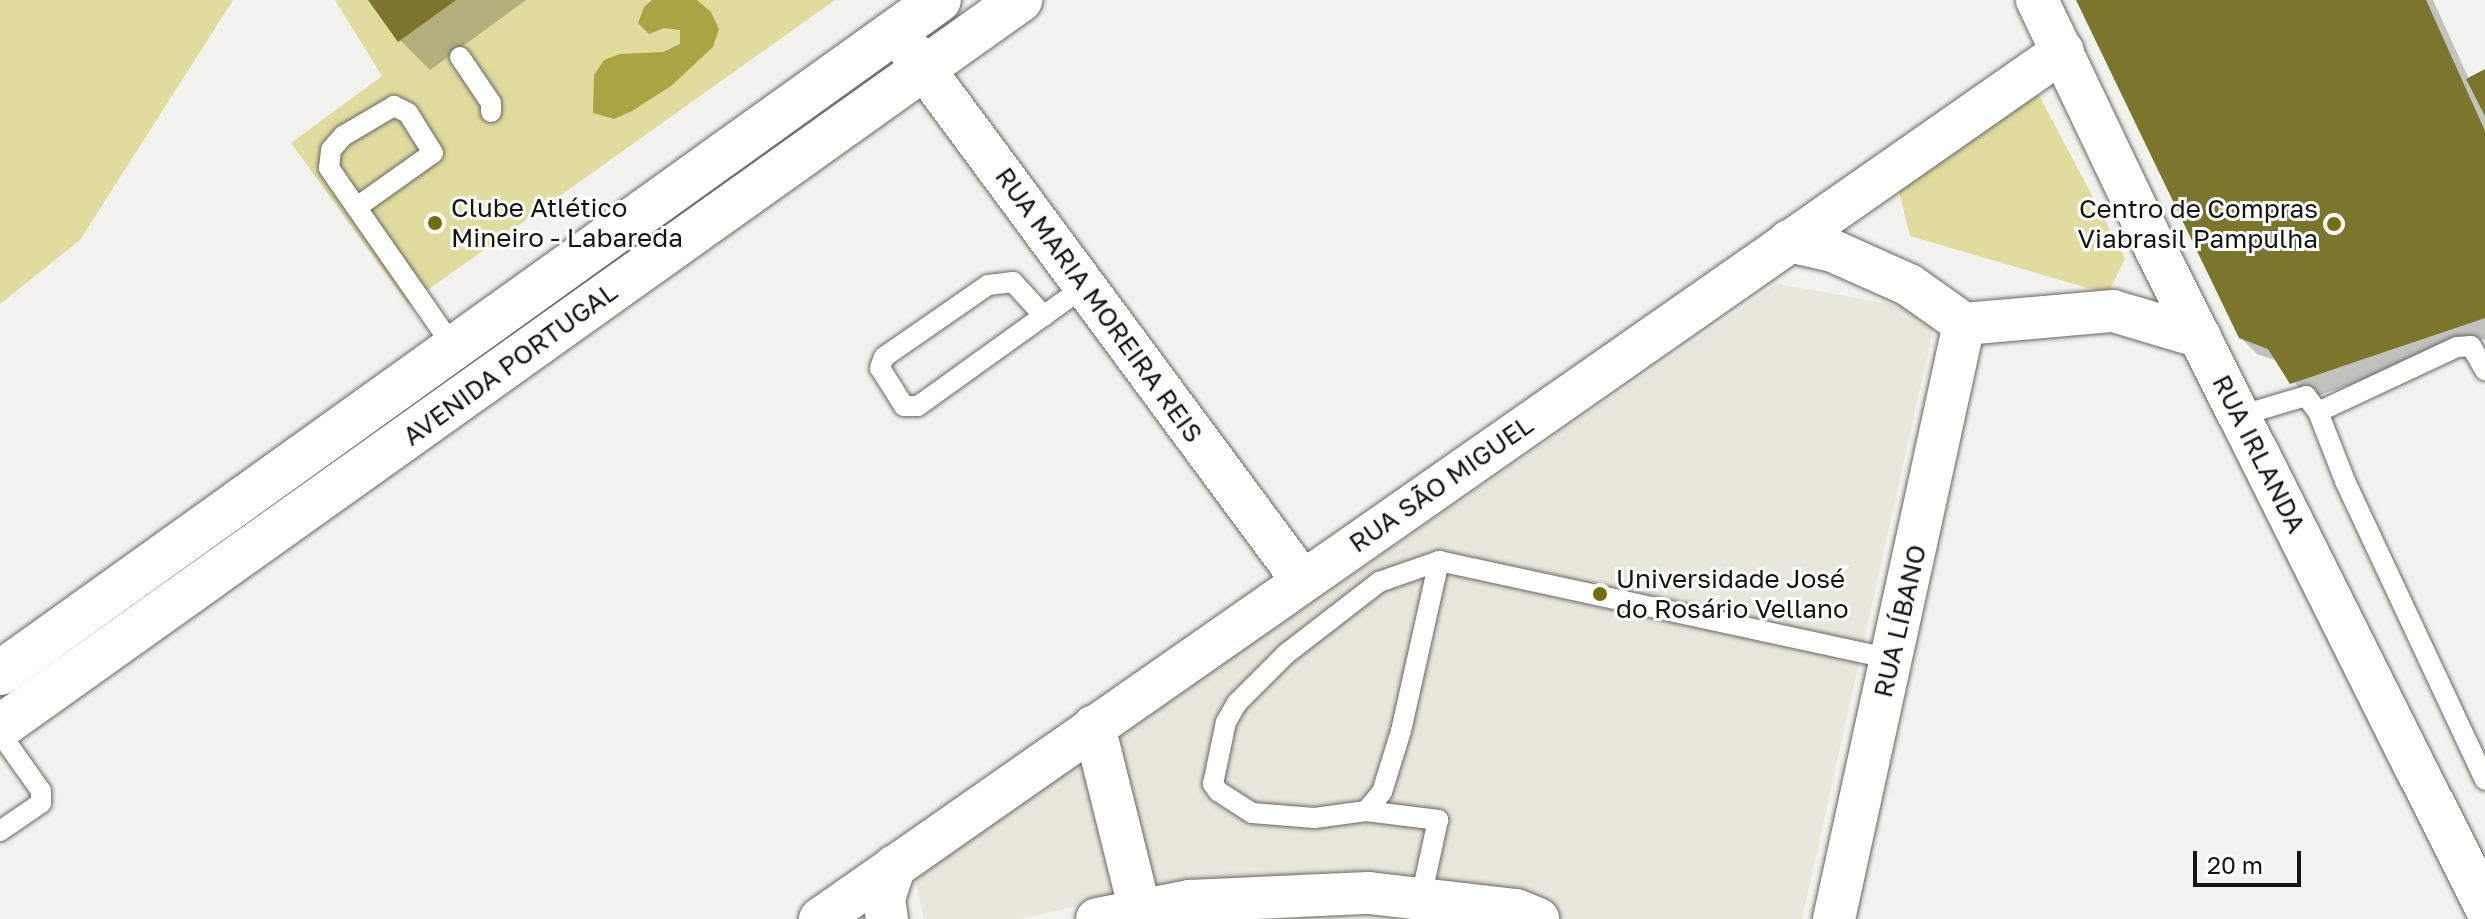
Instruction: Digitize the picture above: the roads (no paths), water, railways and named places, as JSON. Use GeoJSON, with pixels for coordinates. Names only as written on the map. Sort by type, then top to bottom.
{"type":"FeatureCollection","features":[{"type":"Feature","properties":{"kind":"main road","name":"AVENIDA PORTUGAL"},"geometry":{"type":"LineString","coordinates":[[0,673],[939,0]]}},
{"type":"Feature","properties":{"kind":"main road","name":"AVENIDA PORTUGAL"},"geometry":{"type":"LineString","coordinates":[[0,730],[1020,0]]}},
{"type":"Feature","properties":{"kind":"street","name":"RUA IRLANDA"},"geometry":{"type":"LineString","coordinates":[[2037,0],[2239,416],[2485,906]]}},
{"type":"Feature","properties":{"kind":"street","name":"RUA MARIA MOREIRA REIS"},"geometry":{"type":"LineString","coordinates":[[896,31],[1302,580]]}},
{"type":"Feature","properties":{"kind":"street","name":"RUA SÃO MIGUEL"},"geometry":{"type":"LineString","coordinates":[[820,919],[2063,51]]}},
{"type":"Feature","properties":{"kind":"street"},"geometry":{"type":"LineString","coordinates":[[1789,241],[1833,251],[1909,285],[1964,324],[2113,311],[2200,337]]}},
{"type":"Feature","properties":{"kind":"street","name":"RUA LÍBANO"},"geometry":{"type":"LineString","coordinates":[[1834,919],[1964,324]]}},
{"type":"Feature","properties":{"kind":"street"},"geometry":{"type":"LineString","coordinates":[[1094,726],[1140,911]]}},
{"type":"Feature","properties":{"kind":"street"},"geometry":{"type":"LineString","coordinates":[[887,919],[884,899],[895,866]]}},
{"type":"Feature","properties":{"kind":"street"},"geometry":{"type":"LineString","coordinates":[[1097,919],[1190,901],[1369,893],[1516,910],[1538,919]]}},
{"type":"Feature","properties":{"kind":"lane"},"geometry":{"type":"LineString","coordinates":[[460,57],[491,103],[491,112]]}},
{"type":"Feature","properties":{"kind":"lane"},"geometry":{"type":"LineString","coordinates":[[357,207],[433,153],[408,113],[394,106],[343,136],[331,150],[329,168],[454,348]]}},
{"type":"Feature","properties":{"kind":"lane"},"geometry":{"type":"LineString","coordinates":[[1044,316],[1013,282],[988,285],[884,357],[880,368],[904,406],[918,406],[1044,316],[1085,286]]}},
{"type":"Feature","properties":{"kind":"lane"},"geometry":{"type":"LineString","coordinates":[[2318,412],[2457,347],[2471,346],[2485,370]]}},
{"type":"Feature","properties":{"kind":"lane"},"geometry":{"type":"LineString","coordinates":[[2239,416],[2306,396],[2318,412],[2345,481],[2485,780]]}},
{"type":"Feature","properties":{"kind":"lane"},"geometry":{"type":"LineString","coordinates":[[1366,811],[1382,792],[1401,731],[1439,561]]}},
{"type":"Feature","properties":{"kind":"lane"},"geometry":{"type":"LineString","coordinates":[[1421,898],[1438,820],[1366,811],[1314,818],[1252,813],[1218,791],[1213,784],[1226,722],[1237,703],[1286,654],[1379,582],[1439,561],[1891,659]]}},
{"type":"Feature","properties":{"kind":"lane"},"geometry":{"type":"LineString","coordinates":[[0,730],[41,791],[41,803],[0,831]]}},
{"type":"Feature","properties":{"kind":"place","name":"Clube Atlético Mineiro - Labareda"},"geometry":{"type":"Point","coordinates":[435,223]}},
{"type":"Feature","properties":{"kind":"place","name":"Centro de Compras Viabrasil Pampulha"},"geometry":{"type":"Point","coordinates":[2334,224]}},
{"type":"Feature","properties":{"kind":"place","name":"Universidade José do Rosário Vellano"},"geometry":{"type":"Point","coordinates":[1600,594]}}]}
